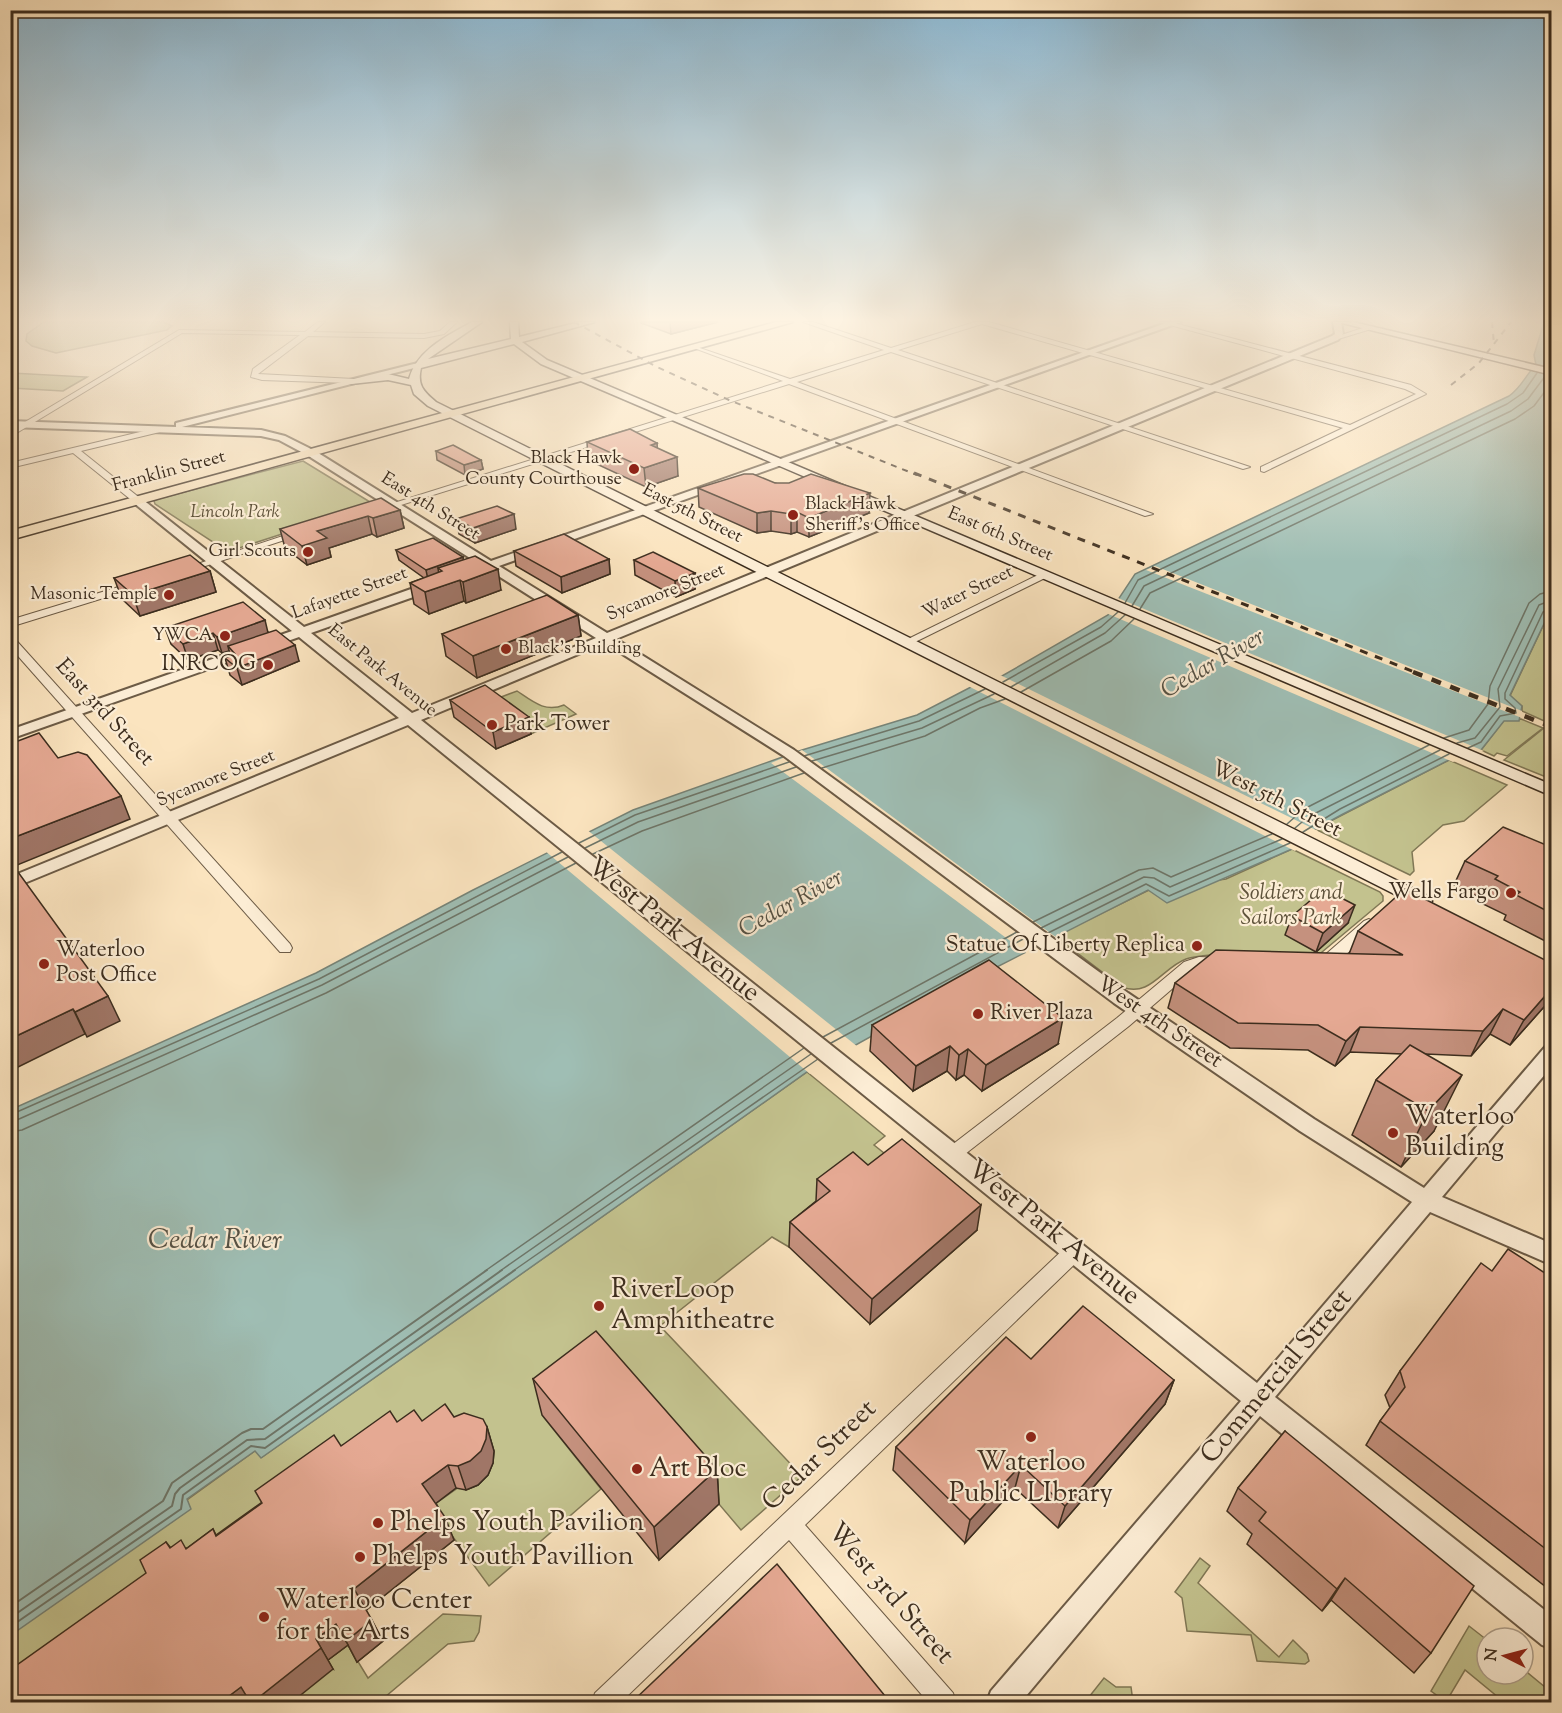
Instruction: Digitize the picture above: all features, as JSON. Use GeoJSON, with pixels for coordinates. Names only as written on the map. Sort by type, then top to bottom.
{"type":"FeatureCollection","features":[{"type":"Feature","properties":{"kind":"main road","name":"East 5th Street"},"geometry":{"type":"LineString","coordinates":[[429,402],[979,678]]}},
{"type":"Feature","properties":{"kind":"main road","name":"Franklin Street"},"geometry":{"type":"LineString","coordinates":[[10,536],[500,402]]}},
{"type":"Feature","properties":{"kind":"main road","name":"East 6th Street"},"geometry":{"type":"LineString","coordinates":[[636,402],[1551,791]]}},
{"type":"Feature","properties":{"kind":"main road","name":"West 5th Street"},"geometry":{"type":"LineString","coordinates":[[979,678],[1342,860],[1392,902],[1440,909]]}},
{"type":"Feature","properties":{"kind":"street"},"geometry":{"type":"LineString","coordinates":[[10,435],[63,402]]}},
{"type":"Feature","properties":{"kind":"street"},"geometry":{"type":"LineString","coordinates":[[10,466],[268,402]]}},
{"type":"Feature","properties":{"kind":"street"},"geometry":{"type":"LineString","coordinates":[[371,512],[725,402]]}},
{"type":"Feature","properties":{"kind":"street"},"geometry":{"type":"LineString","coordinates":[[842,402],[1148,514]]}},
{"type":"Feature","properties":{"kind":"street"},"geometry":{"type":"LineString","coordinates":[[468,573],[952,402]]}},
{"type":"Feature","properties":{"kind":"street"},"geometry":{"type":"LineString","coordinates":[[1050,402],[1246,466]]}},
{"type":"Feature","properties":{"kind":"street","name":"Sycamore Street"},"geometry":{"type":"LineString","coordinates":[[10,884],[1182,402]]}},
{"type":"Feature","properties":{"kind":"street"},"geometry":{"type":"LineString","coordinates":[[1259,402],[1350,428]]}},
{"type":"Feature","properties":{"kind":"street"},"geometry":{"type":"LineString","coordinates":[[1264,469],[1405,402]]}},
{"type":"Feature","properties":{"kind":"street","name":"East 4th Street"},"geometry":{"type":"LineString","coordinates":[[10,424],[268,434],[311,453],[789,753]]}},
{"type":"Feature","properties":{"kind":"street","name":"East Park Avenue"},"geometry":{"type":"LineString","coordinates":[[74,450],[552,833]]}},
{"type":"Feature","properties":{"kind":"street"},"geometry":{"type":"LineString","coordinates":[[169,574],[303,533]]}},
{"type":"Feature","properties":{"kind":"street","name":"Water Street"},"geometry":{"type":"LineString","coordinates":[[907,642],[1044,575]]}},
{"type":"Feature","properties":{"kind":"street"},"geometry":{"type":"LineString","coordinates":[[10,624],[147,581]]}},
{"type":"Feature","properties":{"kind":"street","name":"Lafayette Street"},"geometry":{"type":"LineString","coordinates":[[10,735],[446,581]]}},
{"type":"Feature","properties":{"kind":"street","name":"East 3rd Street"},"geometry":{"type":"LineString","coordinates":[[10,640],[285,948]]}},
{"type":"Feature","properties":{"kind":"street","name":"West 4th Street"},"geometry":{"type":"LineString","coordinates":[[789,753],[1070,962],[1307,1125],[1426,1200],[1551,1255]]}},
{"type":"Feature","properties":{"kind":"street","name":"West Park Avenue"},"geometry":{"type":"LineString","coordinates":[[552,833],[1551,1635]]}},
{"type":"Feature","properties":{"kind":"street"},"geometry":{"type":"LineString","coordinates":[[1306,964],[1330,959],[1392,902]]}},
{"type":"Feature","properties":{"kind":"street"},"geometry":{"type":"LineString","coordinates":[[954,1154],[1189,966],[1199,962],[1233,962]]}},
{"type":"Feature","properties":{"kind":"street","name":"Commercial Street"},"geometry":{"type":"LineString","coordinates":[[1002,1702],[1551,1052]]}},
{"type":"Feature","properties":{"kind":"street","name":"Cedar Street"},"geometry":{"type":"LineString","coordinates":[[604,1702],[1075,1251]]}},
{"type":"Feature","properties":{"kind":"street","name":"West 3rd Street"},"geometry":{"type":"LineString","coordinates":[[790,1525],[944,1702]]}},
{"type":"Feature","properties":{"kind":"green space","name":"Lincoln Park"},"geometry":{"type":"Polygon","coordinates":[[[303,461],[370,502],[365,507],[233,550],[225,550],[155,504],[154,501],[158,499],[303,461]]]}},
{"type":"Feature","properties":{"kind":"green space"},"geometry":{"type":"Polygon","coordinates":[[[1551,609],[1551,724],[1522,711],[1522,706],[1510,696],[1551,609]]]}},
{"type":"Feature","properties":{"kind":"green space"},"geometry":{"type":"Polygon","coordinates":[[[517,691],[539,705],[551,708],[564,705],[576,714],[531,734],[488,702],[517,691]]]}},
{"type":"Feature","properties":{"kind":"green space"},"geometry":{"type":"Polygon","coordinates":[[[1521,719],[1543,728],[1507,756],[1497,753],[1494,756],[1481,750],[1504,720],[1521,719]]]}},
{"type":"Feature","properties":{"kind":"green space"},"geometry":{"type":"Polygon","coordinates":[[[1544,728],[1551,731],[1551,745],[1547,750],[1546,759],[1551,779],[1504,760],[1544,728]]]}},
{"type":"Feature","properties":{"kind":"green space"},"geometry":{"type":"Polygon","coordinates":[[[1449,760],[1507,785],[1464,821],[1443,825],[1412,852],[1414,871],[1410,875],[1315,829],[1449,760]]]}},
{"type":"Feature","properties":{"kind":"green space","name":"Soldiers and Sailors Park"},"geometry":{"type":"Polygon","coordinates":[[[1292,849],[1380,892],[1383,896],[1383,901],[1316,957],[1230,954],[1198,956],[1178,963],[1156,981],[1140,989],[1132,989],[1122,987],[1055,936],[1149,890],[1226,879],[1292,849]]]}},
{"type":"Feature","properties":{"kind":"green space"},"geometry":{"type":"Polygon","coordinates":[[[807,1072],[885,1136],[874,1145],[899,1165],[789,1247],[772,1237],[660,1326],[802,1476],[741,1530],[719,1504],[542,1415],[601,1489],[489,1586],[431,1507],[493,1463],[11,1702],[10,1635],[190,1509],[187,1500],[256,1450],[262,1457],[807,1072]]]}},
{"type":"Feature","properties":{"kind":"green space"},"geometry":{"type":"Polygon","coordinates":[[[1200,1558],[1210,1566],[1198,1583],[1279,1657],[1293,1640],[1307,1654],[1309,1661],[1305,1664],[1257,1661],[1251,1635],[1187,1631],[1182,1598],[1175,1592],[1200,1558]]]}},
{"type":"Feature","properties":{"kind":"green space"},"geometry":{"type":"Polygon","coordinates":[[[443,1614],[481,1616],[479,1632],[474,1641],[448,1644],[379,1702],[299,1702],[297,1698],[328,1660],[348,1645],[368,1678],[443,1614]]]}},
{"type":"Feature","properties":{"kind":"green space"},"geometry":{"type":"Polygon","coordinates":[[[1469,1626],[1475,1631],[1475,1678],[1465,1670],[1446,1702],[1431,1691],[1469,1626]]]}},
{"type":"Feature","properties":{"kind":"green space"},"geometry":{"type":"Polygon","coordinates":[[[1104,1678],[1116,1687],[1131,1687],[1133,1702],[1085,1702],[1104,1678]]]}},
{"type":"Feature","properties":{"kind":"green space"},"geometry":{"type":"Polygon","coordinates":[[[1535,1679],[1551,1692],[1551,1702],[1504,1702],[1484,1686],[1535,1686],[1535,1679]]]}},
{"type":"Feature","properties":{"kind":"water","name":"Cedar River"},"geometry":{"type":"Polygon","coordinates":[[[1497,402],[1551,402],[1551,609],[1510,695],[1522,706],[1519,721],[1504,721],[1481,750],[1449,760],[1343,814],[1315,829],[1292,849],[1167,903],[1148,890],[989,971],[807,1072],[261,1458],[255,1451],[187,1499],[191,1509],[11,1635],[10,1110],[316,973],[473,890],[633,810],[802,750],[917,715],[971,687],[1002,676],[1108,615],[1135,574],[1497,402]]]}},
{"type":"Feature","properties":{"kind":"pier"},"geometry":{"type":"Polygon","coordinates":[[[1155,566],[1522,711],[1522,718],[1146,570],[1155,566]]]}},
{"type":"Feature","properties":{"kind":"pier"},"geometry":{"type":"Polygon","coordinates":[[[1118,598],[1484,751],[1453,762],[1106,613],[1118,598]]]}},
{"type":"Feature","properties":{"kind":"pier"},"geometry":{"type":"Polygon","coordinates":[[[998,674],[1318,831],[1295,851],[968,686],[998,674]]]}},
{"type":"Feature","properties":{"kind":"pier"},"geometry":{"type":"Polygon","coordinates":[[[802,750],[1057,938],[1029,955],[771,763],[802,750]]]}},
{"type":"Feature","properties":{"kind":"pier"},"geometry":{"type":"Polygon","coordinates":[[[586,829],[858,1047],[810,1074],[544,850],[586,829]]]}},
{"type":"Feature","properties":{"kind":"building"},"geometry":{"type":"Polygon","coordinates":[[[630,429],[657,443],[651,445],[677,457],[644,468],[587,442],[630,429]]]}},
{"type":"Feature","properties":{"kind":"building"},"geometry":{"type":"Polygon","coordinates":[[[453,445],[481,460],[464,465],[436,451],[453,445]]]}},
{"type":"Feature","properties":{"kind":"building"},"geometry":{"type":"Polygon","coordinates":[[[744,474],[753,474],[775,483],[789,483],[811,474],[870,493],[809,518],[797,512],[791,514],[771,511],[757,513],[698,488],[744,474]]]}},
{"type":"Feature","properties":{"kind":"building"},"geometry":{"type":"Polygon","coordinates":[[[381,498],[400,510],[373,518],[368,516],[317,531],[327,538],[302,546],[280,529],[381,498]]]}},
{"type":"Feature","properties":{"kind":"building"},"geometry":{"type":"Polygon","coordinates":[[[497,506],[514,514],[473,528],[456,519],[497,506]]]}},
{"type":"Feature","properties":{"kind":"building"},"geometry":{"type":"Polygon","coordinates":[[[564,534],[609,559],[561,577],[514,551],[564,534]]]}},
{"type":"Feature","properties":{"kind":"building"},"geometry":{"type":"Polygon","coordinates":[[[433,538],[463,557],[426,570],[396,550],[433,538]]]}},
{"type":"Feature","properties":{"kind":"building"},"geometry":{"type":"Polygon","coordinates":[[[653,552],[695,573],[675,581],[634,560],[653,552]]]}},
{"type":"Feature","properties":{"kind":"building"},"geometry":{"type":"Polygon","coordinates":[[[190,555],[210,571],[133,595],[114,578],[190,555]]]}},
{"type":"Feature","properties":{"kind":"building"},"geometry":{"type":"Polygon","coordinates":[[[475,556],[498,569],[463,582],[460,580],[425,592],[410,583],[442,571],[438,568],[475,556]]]}},
{"type":"Feature","properties":{"kind":"building"},"geometry":{"type":"Polygon","coordinates":[[[547,595],[578,615],[473,656],[442,634],[547,595]]]}},
{"type":"Feature","properties":{"kind":"building"},"geometry":{"type":"Polygon","coordinates":[[[243,602],[265,620],[217,637],[213,633],[183,644],[165,628],[243,602]]]}},
{"type":"Feature","properties":{"kind":"building"},"geometry":{"type":"Polygon","coordinates":[[[276,630],[295,645],[237,668],[225,658],[235,654],[228,646],[276,630]]]}},
{"type":"Feature","properties":{"kind":"building"},"geometry":{"type":"Polygon","coordinates":[[[485,685],[529,717],[493,732],[450,700],[485,685]]]}},
{"type":"Feature","properties":{"kind":"building"},"geometry":{"type":"Polygon","coordinates":[[[39,733],[58,758],[78,752],[87,755],[121,796],[10,839],[10,744],[39,733]]]}},
{"type":"Feature","properties":{"kind":"building"},"geometry":{"type":"Polygon","coordinates":[[[1503,827],[1551,847],[1551,913],[1516,895],[1520,892],[1495,879],[1498,876],[1465,861],[1503,827]]]}},
{"type":"Feature","properties":{"kind":"building","name":"Waterloo Post Office"},"geometry":{"type":"Polygon","coordinates":[[[18,872],[108,996],[75,1012],[73,1009],[10,1039],[10,875],[18,872]]]}},
{"type":"Feature","properties":{"kind":"building"},"geometry":{"type":"Polygon","coordinates":[[[1324,889],[1355,905],[1323,933],[1292,916],[1324,889]]]}},
{"type":"Feature","properties":{"kind":"building"},"geometry":{"type":"Polygon","coordinates":[[[1405,889],[1551,963],[1551,989],[1524,1020],[1503,1009],[1483,1031],[1360,1027],[1346,1041],[1318,1025],[1238,1023],[1175,983],[1216,950],[1403,955],[1358,931],[1405,889]]]}},
{"type":"Feature","properties":{"kind":"building"},"geometry":{"type":"Polygon","coordinates":[[[989,960],[1063,1018],[986,1065],[968,1049],[959,1055],[950,1046],[916,1066],[872,1025],[989,960]]]}},
{"type":"Feature","properties":{"kind":"building"},"geometry":{"type":"Polygon","coordinates":[[[1410,1045],[1462,1075],[1428,1111],[1376,1080],[1410,1045]]]}},
{"type":"Feature","properties":{"kind":"building"},"geometry":{"type":"Polygon","coordinates":[[[902,1139],[981,1205],[872,1299],[790,1222],[830,1191],[817,1179],[853,1152],[868,1165],[902,1139]]]}},
{"type":"Feature","properties":{"kind":"building"},"geometry":{"type":"Polygon","coordinates":[[[1508,1249],[1551,1277],[1551,1553],[1380,1421],[1405,1387],[1400,1371],[1481,1263],[1492,1271],[1508,1249]]]}},
{"type":"Feature","properties":{"kind":"building","name":"Waterloo Public LIbrary"},"geometry":{"type":"Polygon","coordinates":[[[1083,1306],[1174,1380],[1065,1506],[1021,1465],[970,1520],[896,1447],[1006,1337],[1031,1359],[1083,1306]]]}},
{"type":"Feature","properties":{"kind":"building","name":"Art Bloc"},"geometry":{"type":"Polygon","coordinates":[[[596,1331],[717,1469],[654,1527],[533,1379],[596,1331]]]}},
{"type":"Feature","properties":{"kind":"building","name":"Waterloo Center for the Arts"},"geometry":{"type":"Polygon","coordinates":[[[445,1404],[454,1417],[464,1413],[483,1419],[487,1427],[486,1439],[481,1451],[470,1461],[458,1466],[448,1465],[422,1484],[445,1517],[354,1589],[372,1620],[346,1641],[336,1624],[316,1639],[321,1648],[253,1702],[250,1702],[241,1687],[221,1702],[10,1702],[10,1670],[146,1573],[140,1560],[166,1542],[170,1548],[181,1540],[186,1549],[213,1529],[216,1536],[262,1503],[255,1491],[334,1435],[341,1446],[390,1411],[397,1422],[414,1410],[422,1421],[445,1404]]]}},
{"type":"Feature","properties":{"kind":"building"},"geometry":{"type":"Polygon","coordinates":[[[1285,1431],[1474,1586],[1431,1653],[1345,1578],[1337,1589],[1259,1521],[1266,1512],[1238,1488],[1285,1431]]]}},
{"type":"Feature","properties":{"kind":"building"},"geometry":{"type":"Polygon","coordinates":[[[777,1564],[890,1702],[632,1702],[777,1564]]]}},
{"type":"Feature","properties":{"kind":"railway"},"geometry":{"type":"LineString","coordinates":[[734,402],[917,475]]}},
{"type":"Feature","properties":{"kind":"railway"},"geometry":{"type":"LineString","coordinates":[[914,473],[1417,673]]}},
{"type":"Feature","properties":{"kind":"railway"},"geometry":{"type":"LineString","coordinates":[[1413,672],[1552,727]]}},
{"type":"Feature","properties":{"kind":"place","name":"Black Hawk County Courthouse"},"geometry":{"type":"Point","coordinates":[634,469]}},
{"type":"Feature","properties":{"kind":"place","name":"Black Hawk Sheriff's Office"},"geometry":{"type":"Point","coordinates":[793,515]}},
{"type":"Feature","properties":{"kind":"place","name":"Girl Scouts"},"geometry":{"type":"Point","coordinates":[308,552]}},
{"type":"Feature","properties":{"kind":"place","name":"Masonic Temple"},"geometry":{"type":"Point","coordinates":[169,595]}},
{"type":"Feature","properties":{"kind":"place","name":"YWCA"},"geometry":{"type":"Point","coordinates":[225,636]}},
{"type":"Feature","properties":{"kind":"place","name":"Black's Building"},"geometry":{"type":"Point","coordinates":[506,649]}},
{"type":"Feature","properties":{"kind":"place","name":"INRCOG"},"geometry":{"type":"Point","coordinates":[268,665]}},
{"type":"Feature","properties":{"kind":"place","name":"Park Tower"},"geometry":{"type":"Point","coordinates":[492,725]}},
{"type":"Feature","properties":{"kind":"place","name":"Wells Fargo"},"geometry":{"type":"Point","coordinates":[1511,893]}},
{"type":"Feature","properties":{"kind":"place","name":"Statue Of Liberty Replica"},"geometry":{"type":"Point","coordinates":[1197,946]}},
{"type":"Feature","properties":{"kind":"place","name":"Waterloo Post Office"},"geometry":{"type":"Point","coordinates":[44,964]}},
{"type":"Feature","properties":{"kind":"place","name":"River Plaza"},"geometry":{"type":"Point","coordinates":[978,1014]}},
{"type":"Feature","properties":{"kind":"place","name":"Waterloo Building"},"geometry":{"type":"Point","coordinates":[1393,1133]}},
{"type":"Feature","properties":{"kind":"place","name":"RiverLoop Amphitheatre"},"geometry":{"type":"Point","coordinates":[599,1306]}},
{"type":"Feature","properties":{"kind":"place","name":"Waterloo Public LIbrary"},"geometry":{"type":"Point","coordinates":[1031,1437]}},
{"type":"Feature","properties":{"kind":"place","name":"Art Bloc"},"geometry":{"type":"Point","coordinates":[637,1469]}},
{"type":"Feature","properties":{"kind":"place","name":"Phelps Youth Pavilion"},"geometry":{"type":"Point","coordinates":[378,1523]}},
{"type":"Feature","properties":{"kind":"place","name":"Phelps Youth Pavillion"},"geometry":{"type":"Point","coordinates":[360,1557]}},
{"type":"Feature","properties":{"kind":"place","name":"Waterloo Center for the Arts"},"geometry":{"type":"Point","coordinates":[264,1617]}}]}
